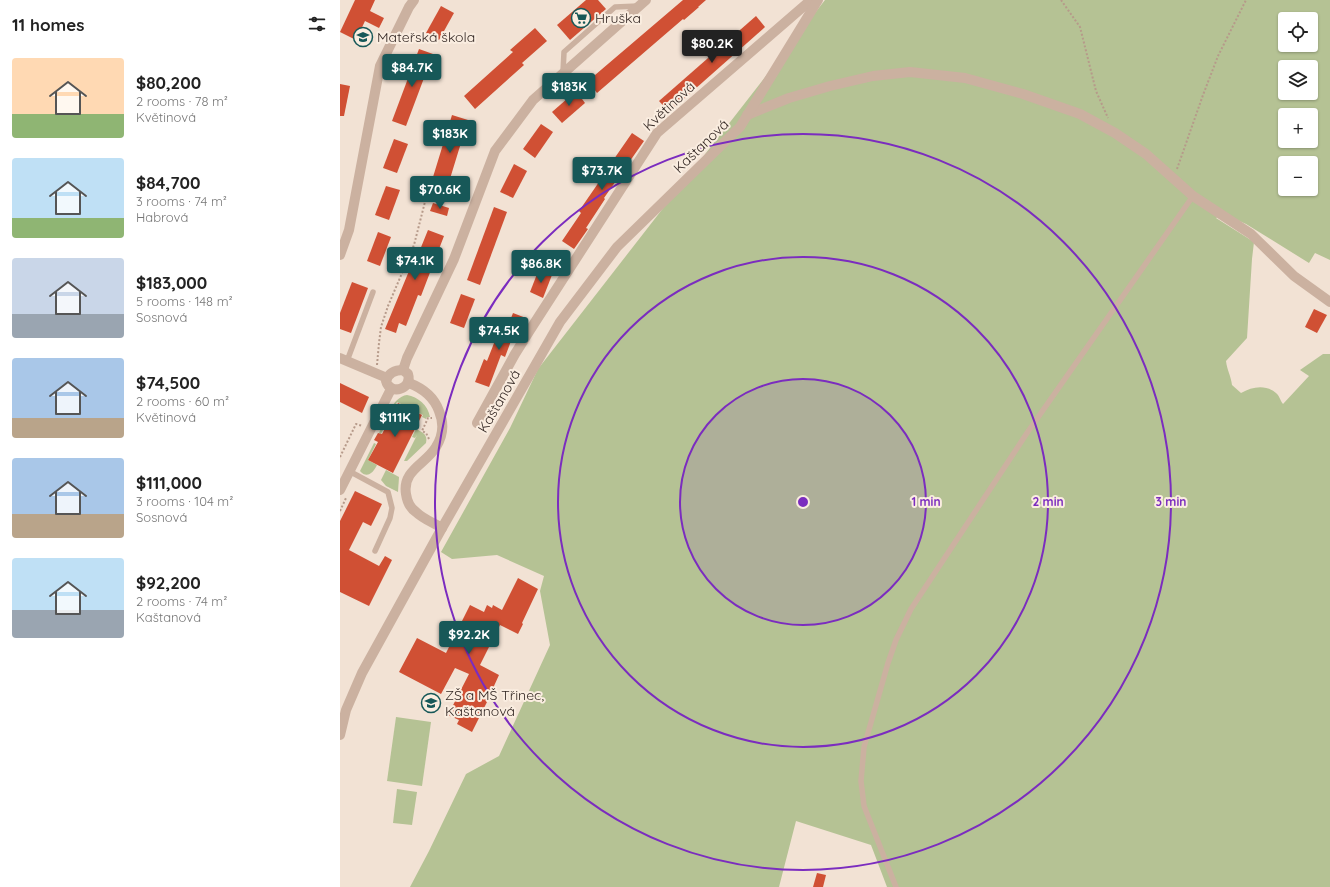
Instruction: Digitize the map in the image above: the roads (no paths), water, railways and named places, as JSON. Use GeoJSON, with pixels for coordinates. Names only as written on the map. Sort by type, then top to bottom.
{"type":"FeatureCollection","features":[{"type":"Feature","properties":{"kind":"street"},"geometry":{"type":"LineString","coordinates":[[340,255],[349,230],[380,66],[409,7],[414,0]]}},
{"type":"Feature","properties":{"kind":"street","name":"Květinová"},"geometry":{"type":"LineString","coordinates":[[478,423],[514,354],[657,133],[811,0]]}},
{"type":"Feature","properties":{"kind":"street","name":"Kaštanová"},"geometry":{"type":"LineString","coordinates":[[340,735],[346,710],[362,673],[442,528],[560,322],[617,247],[740,127],[818,0]]}},
{"type":"Feature","properties":{"kind":"street"},"geometry":{"type":"LineString","coordinates":[[403,370],[407,358],[454,259],[495,151],[532,100],[639,2]]}},
{"type":"Feature","properties":{"kind":"street"},"geometry":{"type":"LineString","coordinates":[[748,115],[789,98],[830,86],[873,76],[910,72],[965,78],[1023,94],[1080,114],[1115,133],[1146,154],[1193,196],[1251,234],[1294,276],[1330,302]]}},
{"type":"Feature","properties":{"kind":"street"},"geometry":{"type":"LineString","coordinates":[[344,359],[387,378]]}},
{"type":"Feature","properties":{"kind":"street"},"geometry":{"type":"LineString","coordinates":[[391,389],[387,383],[387,378],[392,372],[403,370],[408,374],[410,380],[409,383]]}},
{"type":"Feature","properties":{"kind":"street"},"geometry":{"type":"LineString","coordinates":[[409,383],[420,388],[433,400],[440,412],[442,427],[440,438],[435,449],[414,469],[408,477],[405,486],[406,498],[416,512],[442,528]]}},
{"type":"Feature","properties":{"kind":"street"},"geometry":{"type":"LineString","coordinates":[[391,389],[402,388],[409,383]]}},
{"type":"Feature","properties":{"kind":"street"},"geometry":{"type":"LineString","coordinates":[[340,490],[391,389]]}},
{"type":"Feature","properties":{"kind":"lane"},"geometry":{"type":"LineString","coordinates":[[563,72],[564,52],[615,7],[639,2]]}},
{"type":"Feature","properties":{"kind":"lane"},"geometry":{"type":"LineString","coordinates":[[896,887],[864,806],[861,781],[864,748],[896,640],[912,609],[1027,432],[1193,196]]}},
{"type":"Feature","properties":{"kind":"lane"},"geometry":{"type":"LineString","coordinates":[[344,359],[374,292]]}},
{"type":"Feature","properties":{"kind":"lane"},"geometry":{"type":"LineString","coordinates":[[350,471],[388,492],[392,508],[390,518],[375,550]]}},
{"type":"Feature","properties":{"kind":"place","name":"Hruška"},"geometry":{"type":"Point","coordinates":[581,18]}},
{"type":"Feature","properties":{"kind":"place","name":"Mateřská škola"},"geometry":{"type":"Point","coordinates":[363,37]}},
{"type":"Feature","properties":{"kind":"place","name":"ZŠ a MŠ Třinec, Kaštanová"},"geometry":{"type":"Point","coordinates":[431,703]}}]}
